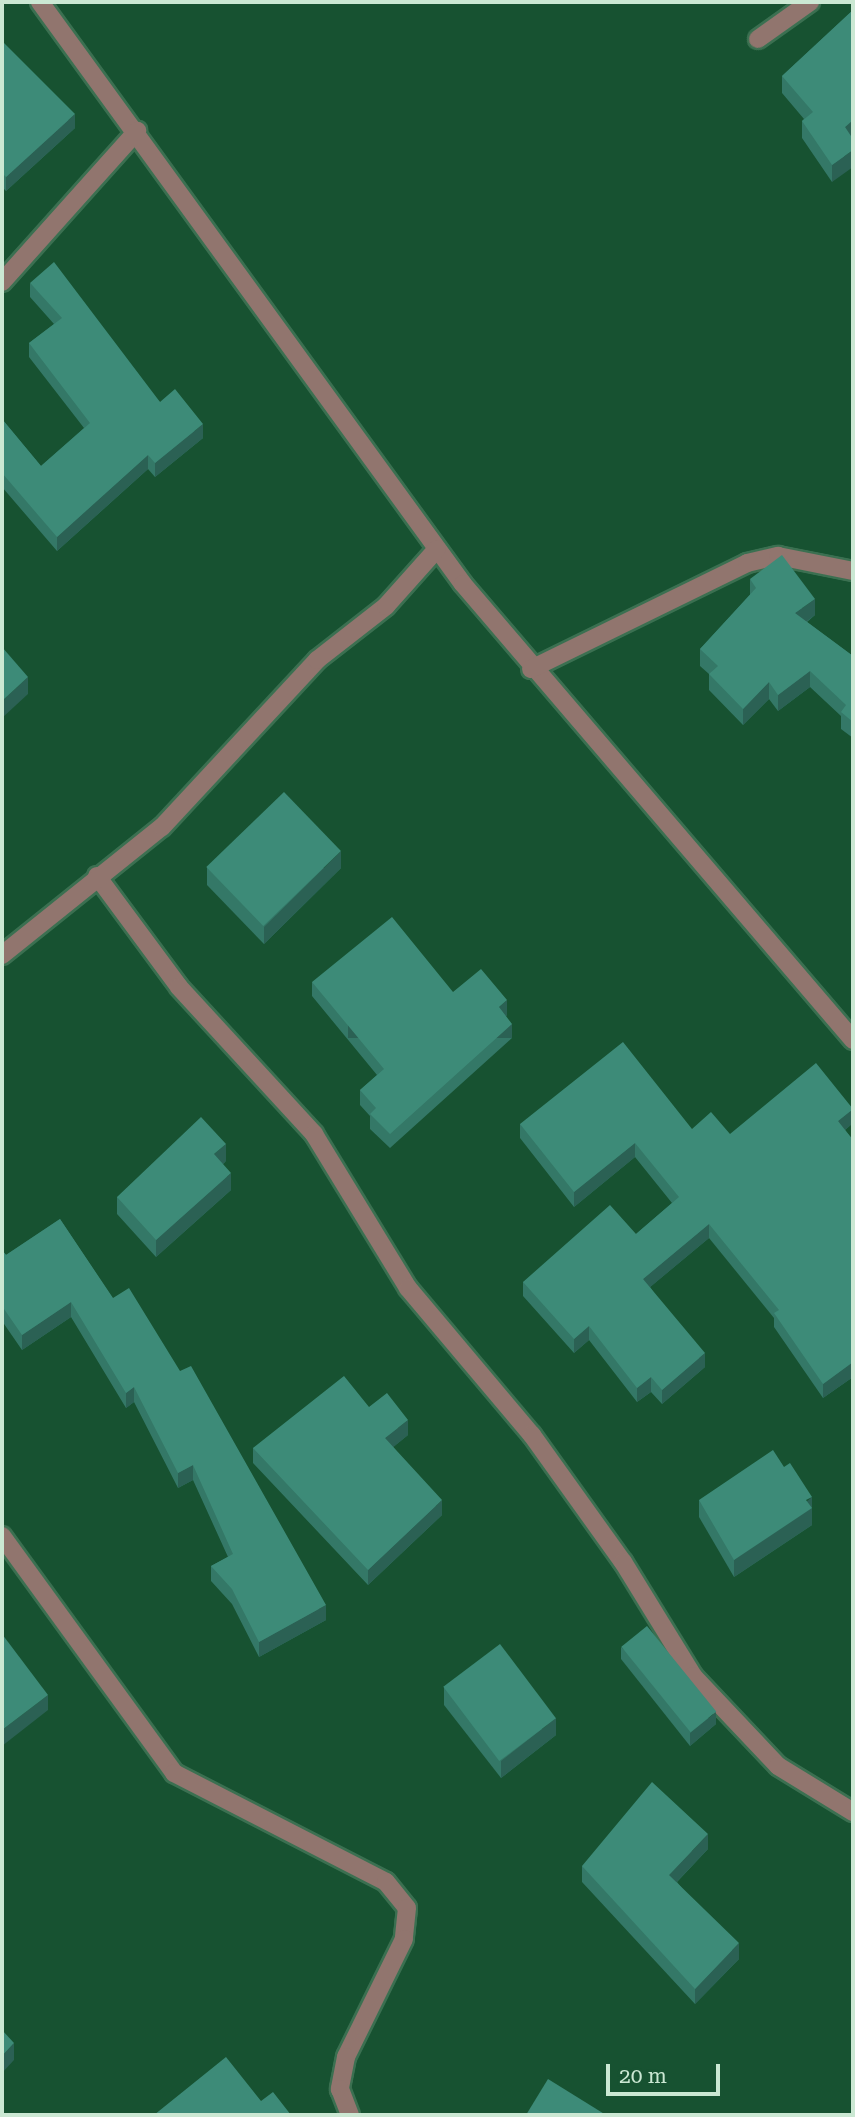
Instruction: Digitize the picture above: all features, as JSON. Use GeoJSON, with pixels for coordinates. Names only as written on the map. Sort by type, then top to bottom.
{"type":"FeatureCollection","features":[{"type":"Feature","properties":{"kind":"street"},"geometry":{"type":"LineString","coordinates":[[40,2],[137,131],[437,549],[531,669],[853,1040]]}},
{"type":"Feature","properties":{"kind":"street"},"geometry":{"type":"LineString","coordinates":[[758,39],[810,2]]}},
{"type":"Feature","properties":{"kind":"street"},"geometry":{"type":"LineString","coordinates":[[2,282],[137,131]]}},
{"type":"Feature","properties":{"kind":"street"},"geometry":{"type":"LineString","coordinates":[[2,955],[97,876],[162,827],[317,660],[386,606],[437,549]]}},
{"type":"Feature","properties":{"kind":"street"},"geometry":{"type":"LineString","coordinates":[[531,669],[747,563],[778,556],[853,571]]}},
{"type":"Feature","properties":{"kind":"street"},"geometry":{"type":"LineString","coordinates":[[97,876],[178,987],[314,1134],[408,1288],[532,1435],[623,1562],[693,1676],[778,1766],[853,1812]]}},
{"type":"Feature","properties":{"kind":"street"},"geometry":{"type":"LineString","coordinates":[[2,1536],[174,1773],[386,1882],[407,1908],[404,1939],[346,2057],[340,2089],[350,2115]]}},
{"type":"Feature","properties":{"kind":"building"},"geometry":{"type":"Polygon","coordinates":[[[853,10],[853,120],[845,127],[853,139],[853,150],[832,165],[802,121],[813,112],[782,76],[853,10]]]}},
{"type":"Feature","properties":{"kind":"building"},"geometry":{"type":"Polygon","coordinates":[[[2,41],[75,114],[6,177],[2,173],[2,41]]]}},
{"type":"Feature","properties":{"kind":"building"},"geometry":{"type":"Polygon","coordinates":[[[54,262],[160,402],[175,389],[203,424],[155,463],[148,455],[57,537],[2,473],[2,419],[41,466],[90,423],[29,343],[62,318],[30,283],[54,262]]]}},
{"type":"Feature","properties":{"kind":"building"},"geometry":{"type":"Polygon","coordinates":[[[782,555],[815,599],[795,613],[853,656],[853,722],[841,712],[846,705],[810,671],[778,695],[769,682],[743,709],[709,674],[718,666],[700,649],[756,588],[750,579],[782,555]]]}},
{"type":"Feature","properties":{"kind":"building"},"geometry":{"type":"Polygon","coordinates":[[[2,647],[28,677],[2,701],[2,647]]]}},
{"type":"Feature","properties":{"kind":"building"},"geometry":{"type":"Polygon","coordinates":[[[284,792],[341,851],[263,926],[206,867],[284,792]]]}},
{"type":"Feature","properties":{"kind":"building"},"geometry":{"type":"Polygon","coordinates":[[[392,917],[453,992],[481,969],[507,1000],[499,1007],[512,1024],[390,1134],[370,1114],[376,1108],[360,1090],[384,1069],[312,982],[392,917]]]}},
{"type":"Feature","properties":{"kind":"building"},"geometry":{"type":"Polygon","coordinates":[[[623,1042],[692,1129],[711,1112],[730,1134],[816,1063],[853,1109],[838,1121],[853,1140],[853,1362],[823,1384],[774,1313],[779,1310],[709,1224],[643,1279],[705,1353],[662,1390],[651,1377],[637,1388],[589,1326],[574,1339],[523,1282],[610,1205],[636,1234],[679,1197],[635,1143],[574,1192],[520,1124],[623,1042]]]}},
{"type":"Feature","properties":{"kind":"building"},"geometry":{"type":"Polygon","coordinates":[[[201,1117],[226,1144],[214,1154],[231,1173],[156,1240],[117,1197],[201,1117]]]}},
{"type":"Feature","properties":{"kind":"building"},"geometry":{"type":"Polygon","coordinates":[[[60,1219],[113,1298],[129,1288],[180,1371],[191,1366],[326,1605],[259,1642],[232,1589],[211,1566],[233,1554],[193,1465],[178,1473],[134,1387],[126,1393],[71,1302],[22,1335],[2,1306],[2,1250],[6,1255],[60,1219]]]}},
{"type":"Feature","properties":{"kind":"building"},"geometry":{"type":"Polygon","coordinates":[[[344,1376],[369,1407],[387,1393],[408,1420],[385,1438],[442,1500],[368,1570],[253,1448],[344,1376]]]}},
{"type":"Feature","properties":{"kind":"building"},"geometry":{"type":"Polygon","coordinates":[[[773,1450],[784,1467],[790,1463],[812,1497],[806,1500],[812,1508],[734,1560],[699,1500],[773,1450]]]}},
{"type":"Feature","properties":{"kind":"building"},"geometry":{"type":"Polygon","coordinates":[[[647,1626],[716,1711],[691,1732],[621,1647],[647,1626]]]}},
{"type":"Feature","properties":{"kind":"building"},"geometry":{"type":"Polygon","coordinates":[[[2,1634],[48,1695],[2,1730],[2,1634]]]}},
{"type":"Feature","properties":{"kind":"building"},"geometry":{"type":"Polygon","coordinates":[[[500,1644],[556,1718],[499,1761],[443,1687],[500,1644]]]}},
{"type":"Feature","properties":{"kind":"building"},"geometry":{"type":"Polygon","coordinates":[[[652,1782],[708,1834],[669,1875],[739,1943],[695,1989],[582,1866],[652,1782]]]}},
{"type":"Feature","properties":{"kind":"building"},"geometry":{"type":"Polygon","coordinates":[[[2,2030],[14,2043],[2,2056],[2,2030]]]}},
{"type":"Feature","properties":{"kind":"building"},"geometry":{"type":"Polygon","coordinates":[[[226,2057],[261,2101],[273,2092],[291,2115],[154,2115],[226,2057]]]}},
{"type":"Feature","properties":{"kind":"building"},"geometry":{"type":"Polygon","coordinates":[[[548,2079],[606,2115],[526,2115],[548,2079]]]}}]}
